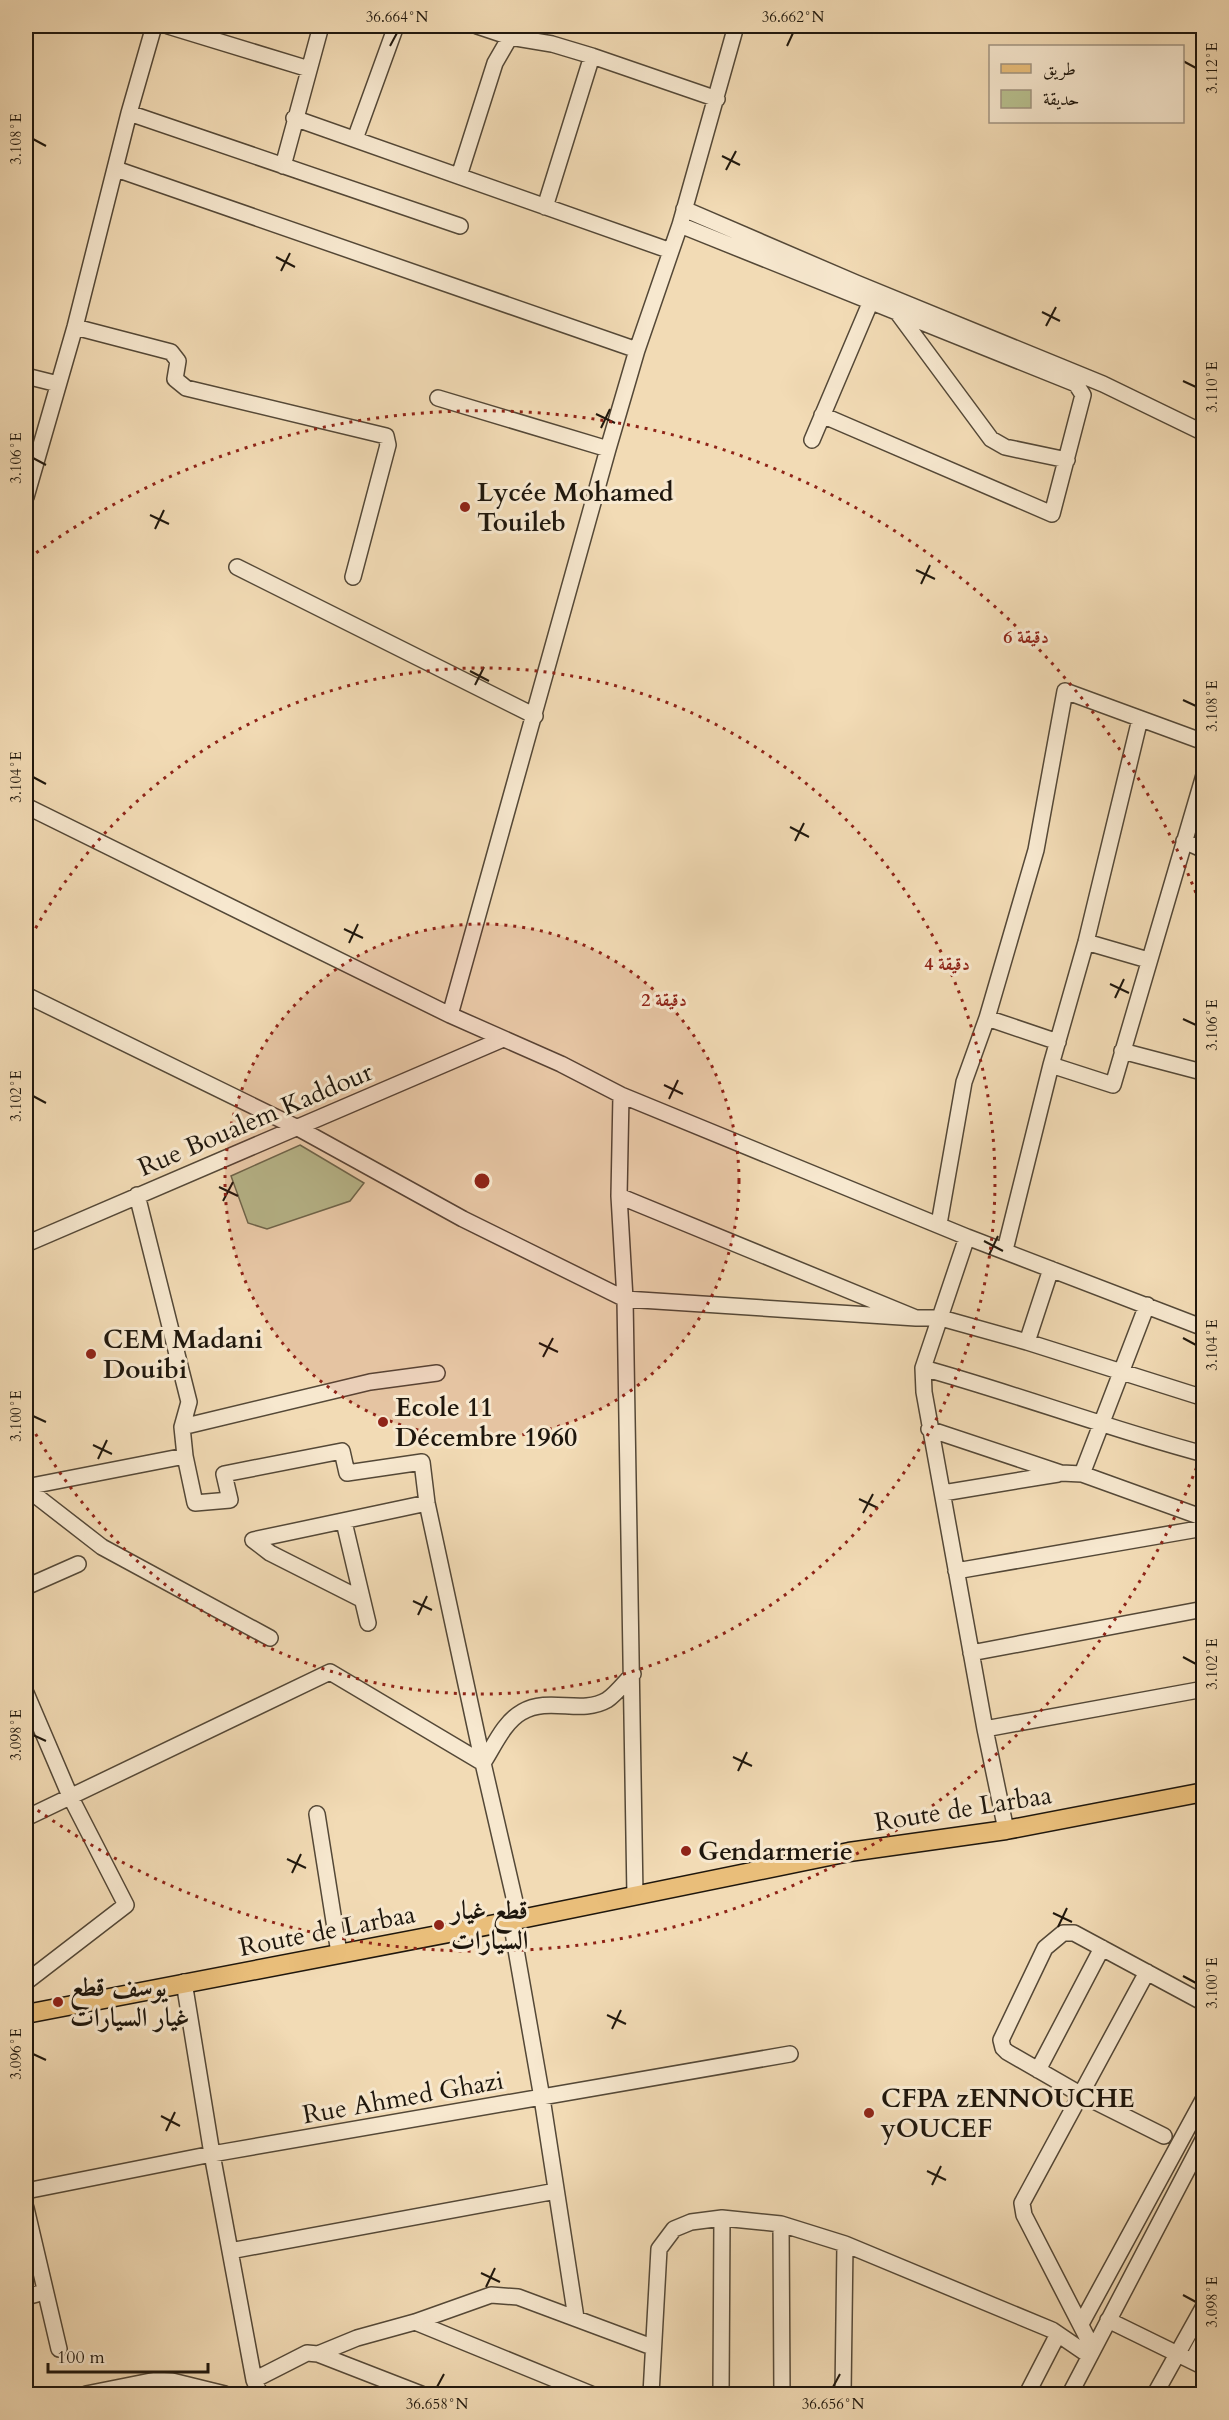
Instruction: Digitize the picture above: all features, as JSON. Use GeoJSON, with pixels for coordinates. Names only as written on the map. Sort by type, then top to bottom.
{"type":"FeatureCollection","features":[{"type":"Feature","properties":{"kind":"main road","name":"Route de Larbaa"},"geometry":{"type":"LineString","coordinates":[[26,2014],[515,1920],[849,1852],[1006,1830],[1203,1792]]}},
{"type":"Feature","properties":{"kind":"street"},"geometry":{"type":"LineString","coordinates":[[26,498],[75,327],[129,113],[154,26]]}},
{"type":"Feature","properties":{"kind":"street"},"geometry":{"type":"LineString","coordinates":[[168,26],[309,69]]}},
{"type":"Feature","properties":{"kind":"street"},"geometry":{"type":"LineString","coordinates":[[283,166],[294,118],[321,26]]}},
{"type":"Feature","properties":{"kind":"street"},"geometry":{"type":"LineString","coordinates":[[355,139],[396,26]]}},
{"type":"Feature","properties":{"kind":"street"},"geometry":{"type":"LineString","coordinates":[[477,26],[592,56],[717,99]]}},
{"type":"Feature","properties":{"kind":"street"},"geometry":{"type":"LineString","coordinates":[[450,1015],[608,449],[637,350],[680,225],[736,26]]}},
{"type":"Feature","properties":{"kind":"street"},"geometry":{"type":"LineString","coordinates":[[459,176],[506,32]]}},
{"type":"Feature","properties":{"kind":"street"},"geometry":{"type":"LineString","coordinates":[[545,207],[592,56]]}},
{"type":"Feature","properties":{"kind":"street"},"geometry":{"type":"LineString","coordinates":[[129,113],[460,225]]}},
{"type":"Feature","properties":{"kind":"street"},"geometry":{"type":"LineString","coordinates":[[294,118],[671,251]]}},
{"type":"Feature","properties":{"kind":"street"},"geometry":{"type":"LineString","coordinates":[[116,169],[637,350]]}},
{"type":"Feature","properties":{"kind":"street"},"geometry":{"type":"LineString","coordinates":[[684,209],[856,283],[1103,384],[1203,433]]}},
{"type":"Feature","properties":{"kind":"street"},"geometry":{"type":"LineString","coordinates":[[680,225],[1080,386],[1083,399],[1054,513],[1051,514],[822,415]]}},
{"type":"Feature","properties":{"kind":"street"},"geometry":{"type":"LineString","coordinates":[[812,440],[871,301]]}},
{"type":"Feature","properties":{"kind":"street"},"geometry":{"type":"LineString","coordinates":[[897,312],[991,439],[1005,447],[1067,460]]}},
{"type":"Feature","properties":{"kind":"street"},"geometry":{"type":"LineString","coordinates":[[75,327],[174,354],[178,361],[176,379],[186,388],[386,436],[388,445],[352,577]]}},
{"type":"Feature","properties":{"kind":"street"},"geometry":{"type":"LineString","coordinates":[[26,376],[58,384]]}},
{"type":"Feature","properties":{"kind":"street"},"geometry":{"type":"LineString","coordinates":[[438,398],[608,449]]}},
{"type":"Feature","properties":{"kind":"street"},"geometry":{"type":"LineString","coordinates":[[237,567],[535,716]]}},
{"type":"Feature","properties":{"kind":"street"},"geometry":{"type":"LineString","coordinates":[[939,1224],[964,1082],[987,1018],[1036,850],[1065,691],[1203,742]]}},
{"type":"Feature","properties":{"kind":"street"},"geometry":{"type":"LineString","coordinates":[[1005,1250],[1051,1065],[1086,942],[1140,719]]}},
{"type":"Feature","properties":{"kind":"street"},"geometry":{"type":"LineString","coordinates":[[1051,1065],[1113,1085],[1203,775]]}},
{"type":"Feature","properties":{"kind":"street"},"geometry":{"type":"LineString","coordinates":[[26,806],[450,1015],[561,1064],[621,1095],[967,1237],[1203,1328]]}},
{"type":"Feature","properties":{"kind":"street"},"geometry":{"type":"LineString","coordinates":[[1184,841],[1203,850]]}},
{"type":"Feature","properties":{"kind":"street"},"geometry":{"type":"LineString","coordinates":[[1086,942],[1148,960]]}},
{"type":"Feature","properties":{"kind":"street"},"geometry":{"type":"LineString","coordinates":[[26,995],[298,1128],[463,1219],[625,1299],[941,1318],[1027,1342],[1203,1398]]}},
{"type":"Feature","properties":{"kind":"street"},"geometry":{"type":"LineString","coordinates":[[987,1018],[1058,1042]]}},
{"type":"Feature","properties":{"kind":"street","name":"Rue Boualem Kaddour"},"geometry":{"type":"LineString","coordinates":[[26,1244],[503,1039]]}},
{"type":"Feature","properties":{"kind":"street"},"geometry":{"type":"LineString","coordinates":[[1122,1051],[1202,1072]]}},
{"type":"Feature","properties":{"kind":"street"},"geometry":{"type":"LineString","coordinates":[[621,1095],[619,1196],[625,1299],[633,1674],[634,1896]]}},
{"type":"Feature","properties":{"kind":"street"},"geometry":{"type":"LineString","coordinates":[[137,1195],[189,1402],[182,1426],[185,1456],[195,1503],[230,1500],[224,1474],[342,1451],[347,1473],[422,1462],[428,1503],[515,1920],[576,2318]]}},
{"type":"Feature","properties":{"kind":"street"},"geometry":{"type":"LineString","coordinates":[[619,1196],[916,1318]]}},
{"type":"Feature","properties":{"kind":"street"},"geometry":{"type":"LineString","coordinates":[[967,1237],[922,1368],[929,1429],[1006,1830]]}},
{"type":"Feature","properties":{"kind":"street"},"geometry":{"type":"LineString","coordinates":[[1027,1342],[1051,1269]]}},
{"type":"Feature","properties":{"kind":"street"},"geometry":{"type":"LineString","coordinates":[[1082,1474],[1119,1371],[1146,1305]]}},
{"type":"Feature","properties":{"kind":"street"},"geometry":{"type":"LineString","coordinates":[[922,1368],[1020,1396],[1101,1426],[1140,1434],[1203,1454]]}},
{"type":"Feature","properties":{"kind":"street"},"geometry":{"type":"LineString","coordinates":[[182,1426],[370,1382],[437,1373]]}},
{"type":"Feature","properties":{"kind":"street"},"geometry":{"type":"LineString","coordinates":[[929,1429],[1061,1473]]}},
{"type":"Feature","properties":{"kind":"street"},"geometry":{"type":"LineString","coordinates":[[26,1487],[185,1456]]}},
{"type":"Feature","properties":{"kind":"street"},"geometry":{"type":"LineString","coordinates":[[943,1493],[1061,1473],[1082,1474],[1203,1518]]}},
{"type":"Feature","properties":{"kind":"street"},"geometry":{"type":"LineString","coordinates":[[26,1487],[102,1547],[270,1638]]}},
{"type":"Feature","properties":{"kind":"street"},"geometry":{"type":"LineString","coordinates":[[361,1599],[270,1553],[253,1540],[428,1503]]}},
{"type":"Feature","properties":{"kind":"street"},"geometry":{"type":"LineString","coordinates":[[344,1522],[368,1623]]}},
{"type":"Feature","properties":{"kind":"street"},"geometry":{"type":"LineString","coordinates":[[956,1571],[1203,1528]]}},
{"type":"Feature","properties":{"kind":"street"},"geometry":{"type":"LineString","coordinates":[[26,1587],[78,1564]]}},
{"type":"Feature","properties":{"kind":"street"},"geometry":{"type":"LineString","coordinates":[[971,1653],[1203,1609]]}},
{"type":"Feature","properties":{"kind":"street"},"geometry":{"type":"LineString","coordinates":[[26,1818],[330,1672],[483,1763]]}},
{"type":"Feature","properties":{"kind":"street"},"geometry":{"type":"LineString","coordinates":[[483,1763],[505,1727],[520,1713],[537,1705],[597,1704],[609,1699],[633,1674]]}},
{"type":"Feature","properties":{"kind":"street"},"geometry":{"type":"LineString","coordinates":[[985,1729],[1203,1689]]}},
{"type":"Feature","properties":{"kind":"street"},"geometry":{"type":"LineString","coordinates":[[26,1693],[70,1796],[126,1905],[26,1982]]}},
{"type":"Feature","properties":{"kind":"street"},"geometry":{"type":"LineString","coordinates":[[317,1815],[339,1953]]}},
{"type":"Feature","properties":{"kind":"street"},"geometry":{"type":"LineString","coordinates":[[1164,2136],[1038,2070],[1005,2050],[1001,2042],[1041,1956],[1050,1942],[1067,1932],[1074,1933],[1203,2003]]}},
{"type":"Feature","properties":{"kind":"street"},"geometry":{"type":"LineString","coordinates":[[1038,2070],[1102,1948]]}},
{"type":"Feature","properties":{"kind":"street"},"geometry":{"type":"LineString","coordinates":[[1091,2353],[1081,2324],[1022,2207],[1026,2195],[1147,1972]]}},
{"type":"Feature","properties":{"kind":"street"},"geometry":{"type":"LineString","coordinates":[[184,1982],[212,2154],[254,2379],[260,2394]]}},
{"type":"Feature","properties":{"kind":"street","name":"Rue Ahmed Ghazi"},"geometry":{"type":"LineString","coordinates":[[26,2191],[212,2154],[790,2054]]}},
{"type":"Feature","properties":{"kind":"street"},"geometry":{"type":"LineString","coordinates":[[1081,2324],[1203,2098]]}},
{"type":"Feature","properties":{"kind":"street"},"geometry":{"type":"LineString","coordinates":[[1070,2394],[1108,2320],[1199,2156],[1203,2138]]}},
{"type":"Feature","properties":{"kind":"street"},"geometry":{"type":"LineString","coordinates":[[1179,2144],[1199,2156]]}},
{"type":"Feature","properties":{"kind":"street"},"geometry":{"type":"LineString","coordinates":[[230,2251],[556,2191]]}},
{"type":"Feature","properties":{"kind":"street"},"geometry":{"type":"LineString","coordinates":[[26,2208],[59,2349]]}},
{"type":"Feature","properties":{"kind":"street"},"geometry":{"type":"LineString","coordinates":[[651,2394],[659,2249],[674,2229],[690,2222],[722,2218],[782,2224],[845,2244],[1058,2334],[1091,2353]]}},
{"type":"Feature","properties":{"kind":"street"},"geometry":{"type":"LineString","coordinates":[[721,2394],[722,2218]]}},
{"type":"Feature","properties":{"kind":"street"},"geometry":{"type":"LineString","coordinates":[[782,2224],[782,2394]]}},
{"type":"Feature","properties":{"kind":"street"},"geometry":{"type":"LineString","coordinates":[[843,2394],[845,2244]]}},
{"type":"Feature","properties":{"kind":"street"},"geometry":{"type":"LineString","coordinates":[[26,2297],[44,2292]]}},
{"type":"Feature","properties":{"kind":"street"},"geometry":{"type":"LineString","coordinates":[[318,2354],[357,2338],[415,2322],[491,2295],[518,2297],[652,2348]]}},
{"type":"Feature","properties":{"kind":"street"},"geometry":{"type":"LineString","coordinates":[[1155,2394],[1203,2306]]}},
{"type":"Feature","properties":{"kind":"street"},"geometry":{"type":"LineString","coordinates":[[1108,2320],[1198,2364],[1203,2339]]}},
{"type":"Feature","properties":{"kind":"street"},"geometry":{"type":"LineString","coordinates":[[415,2322],[591,2394]]}},
{"type":"Feature","properties":{"kind":"street"},"geometry":{"type":"LineString","coordinates":[[1027,2394],[1058,2334]]}},
{"type":"Feature","properties":{"kind":"street"},"geometry":{"type":"LineString","coordinates":[[254,2379],[307,2353],[318,2354],[421,2394]]}},
{"type":"Feature","properties":{"kind":"street"},"geometry":{"type":"LineString","coordinates":[[86,2394],[156,2380],[223,2394]]}},
{"type":"Feature","properties":{"kind":"green space"},"geometry":{"type":"Polygon","coordinates":[[[300,1145],[364,1183],[350,1201],[267,1229],[248,1223],[231,1176],[300,1145]]]}},
{"type":"Feature","properties":{"kind":"place","name":"Lycée Mohamed Touileb"},"geometry":{"type":"Point","coordinates":[465,507]}},
{"type":"Feature","properties":{"kind":"place","name":"CEM Madani Douibi"},"geometry":{"type":"Point","coordinates":[91,1354]}},
{"type":"Feature","properties":{"kind":"place","name":"Ecole 11 Décembre 1960"},"geometry":{"type":"Point","coordinates":[383,1422]}},
{"type":"Feature","properties":{"kind":"place","name":"Gendarmerie"},"geometry":{"type":"Point","coordinates":[686,1851]}},
{"type":"Feature","properties":{"kind":"place","name":"قطع غيار السيارات"},"geometry":{"type":"Point","coordinates":[439,1925]}},
{"type":"Feature","properties":{"kind":"place","name":"يوسف قطع غيار السيارات"},"geometry":{"type":"Point","coordinates":[58,2002]}},
{"type":"Feature","properties":{"kind":"place","name":"CFPA zENNOUCHE yOUCEF"},"geometry":{"type":"Point","coordinates":[869,2113]}}]}
